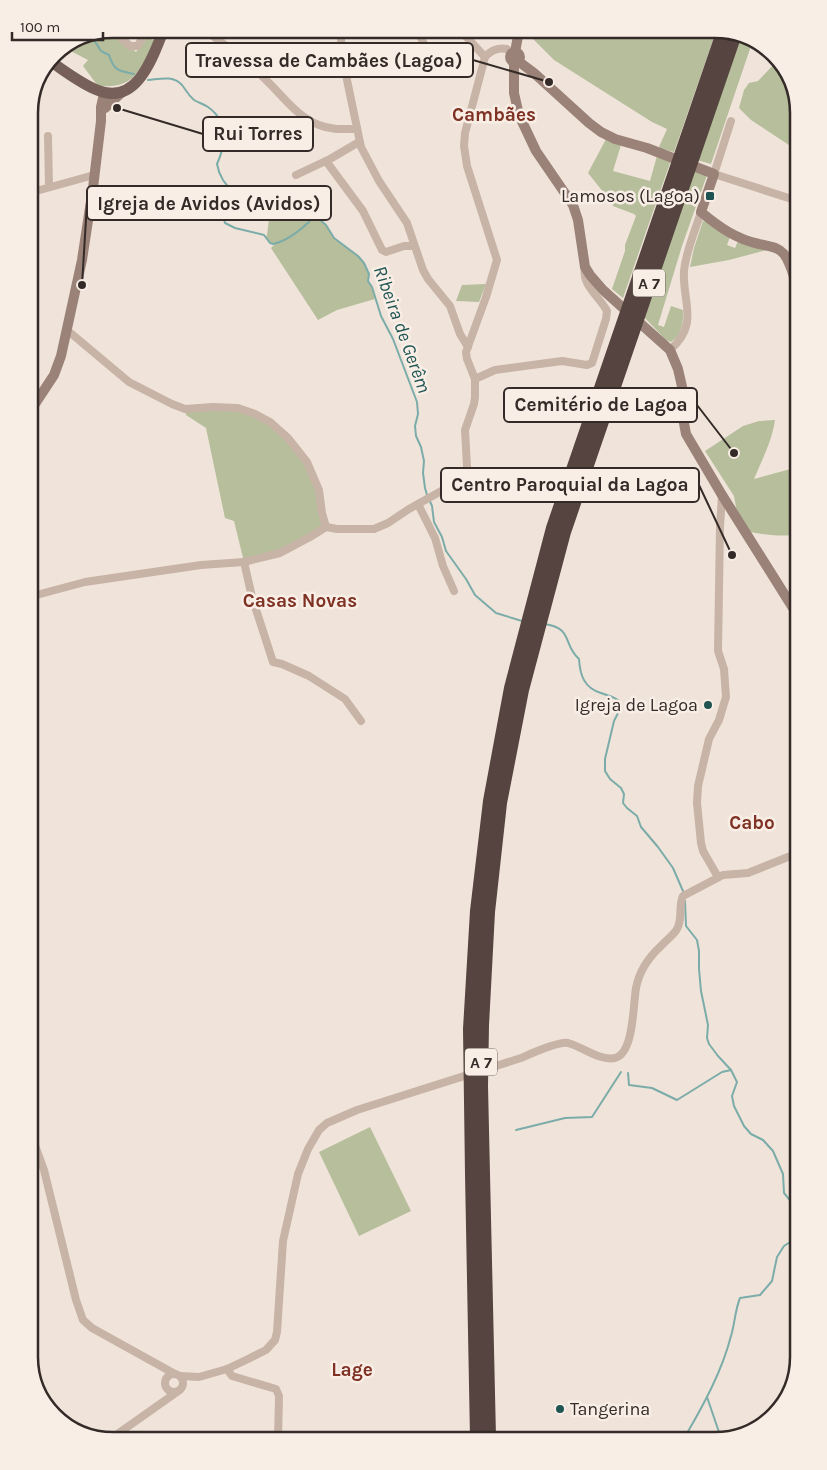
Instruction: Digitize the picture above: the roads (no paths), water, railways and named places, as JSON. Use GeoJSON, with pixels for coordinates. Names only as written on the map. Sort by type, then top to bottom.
{"type":"FeatureCollection","features":[{"type":"Feature","properties":{"kind":"highway","name":"A 7"},"geometry":{"type":"LineString","coordinates":[[477,1432],[470,1029],[477,911],[490,801],[558,530],[721,38]]}},
{"type":"Feature","properties":{"kind":"highway","name":"A 7"},"geometry":{"type":"LineString","coordinates":[[558,530],[733,40]]}},
{"type":"Feature","properties":{"kind":"highway","name":"A 7"},"geometry":{"type":"LineString","coordinates":[[489,1432],[481,1086],[482,1025],[488,912],[500,803],[517,689]]}},
{"type":"Feature","properties":{"kind":"main road"},"geometry":{"type":"LineString","coordinates":[[55,65],[98,91],[114,94],[122,92],[134,85],[145,71],[160,37]]}},
{"type":"Feature","properties":{"kind":"street"},"geometry":{"type":"LineString","coordinates":[[120,37],[130,46],[138,46],[142,37]]}},
{"type":"Feature","properties":{"kind":"street"},"geometry":{"type":"LineString","coordinates":[[214,37],[249,63],[306,118],[319,126],[327,128],[357,129]]}},
{"type":"Feature","properties":{"kind":"street"},"geometry":{"type":"LineString","coordinates":[[341,37],[359,142],[375,174],[408,223],[414,246],[428,279],[450,306],[460,334],[468,347]]}},
{"type":"Feature","properties":{"kind":"street"},"geometry":{"type":"LineString","coordinates":[[421,38],[426,48]]}},
{"type":"Feature","properties":{"kind":"street"},"geometry":{"type":"LineString","coordinates":[[467,38],[485,57]]}},
{"type":"Feature","properties":{"kind":"street"},"geometry":{"type":"LineString","coordinates":[[517,38],[514,93],[519,115],[536,151],[573,205],[578,220],[585,267],[594,280],[670,350],[678,369],[683,391],[686,434],[790,603]]}},
{"type":"Feature","properties":{"kind":"street"},"geometry":{"type":"LineString","coordinates":[[38,595],[85,582],[201,565],[244,562],[280,554],[326,526],[337,529],[374,530],[461,480],[466,472],[465,430],[474,404],[475,380],[466,356],[497,260],[467,166],[464,146],[468,120],[485,57],[489,52],[507,49],[600,132],[711,173],[790,198]]}},
{"type":"Feature","properties":{"kind":"street"},"geometry":{"type":"LineString","coordinates":[[88,86],[103,108]]}},
{"type":"Feature","properties":{"kind":"street"},"geometry":{"type":"LineString","coordinates":[[103,108],[122,92]]}},
{"type":"Feature","properties":{"kind":"street"},"geometry":{"type":"LineString","coordinates":[[38,399],[58,366],[67,330],[82,260],[103,98],[107,93]]}},
{"type":"Feature","properties":{"kind":"street"},"geometry":{"type":"LineString","coordinates":[[670,350],[681,338],[686,327],[688,309],[684,271],[686,260],[702,212],[711,173],[731,122]]}},
{"type":"Feature","properties":{"kind":"street"},"geometry":{"type":"LineString","coordinates":[[48,136],[48,187]]}},
{"type":"Feature","properties":{"kind":"street"},"geometry":{"type":"LineString","coordinates":[[296,175],[326,161],[359,142]]}},
{"type":"Feature","properties":{"kind":"street"},"geometry":{"type":"LineString","coordinates":[[326,161],[363,210],[382,250],[386,252],[404,246],[414,246]]}},
{"type":"Feature","properties":{"kind":"street"},"geometry":{"type":"LineString","coordinates":[[38,190],[94,175]]}},
{"type":"Feature","properties":{"kind":"street"},"geometry":{"type":"LineString","coordinates":[[702,212],[720,228],[733,235],[748,242],[770,246],[782,252],[790,267]]}},
{"type":"Feature","properties":{"kind":"street"},"geometry":{"type":"LineString","coordinates":[[475,380],[495,370],[562,362],[587,365],[592,363],[607,311],[585,280],[583,273],[585,267]]}},
{"type":"Feature","properties":{"kind":"street"},"geometry":{"type":"LineString","coordinates":[[67,330],[129,382],[172,404],[185,409],[238,408],[270,422],[288,438],[307,462],[319,490],[326,526]]}},
{"type":"Feature","properties":{"kind":"street"},"geometry":{"type":"LineString","coordinates":[[718,877],[700,843],[697,803],[698,786],[710,739],[720,720],[726,697],[724,669],[718,651],[722,495]]}},
{"type":"Feature","properties":{"kind":"street"},"geometry":{"type":"LineString","coordinates":[[418,504],[435,538],[443,566],[454,591]]}},
{"type":"Feature","properties":{"kind":"street"},"geometry":{"type":"LineString","coordinates":[[244,562],[252,597],[273,662],[309,676],[345,700],[361,721]]}},
{"type":"Feature","properties":{"kind":"street"},"geometry":{"type":"LineString","coordinates":[[120,1432],[199,1377],[226,1370],[266,1350],[275,1340],[283,1240],[298,1174],[308,1149],[319,1130],[327,1123],[357,1110],[566,1043],[605,1058],[620,1056],[627,1047],[638,976],[655,951],[676,931],[681,915],[681,900],[683,896],[718,877],[748,872],[790,856]]}},
{"type":"Feature","properties":{"kind":"street"},"geometry":{"type":"LineString","coordinates":[[37,1151],[44,1170],[76,1300],[83,1320],[92,1328],[177,1375],[183,1382],[179,1390],[171,1392],[165,1385]]}},
{"type":"Feature","properties":{"kind":"street"},"geometry":{"type":"LineString","coordinates":[[157,1365],[165,1385],[166,1394],[162,1404]]}},
{"type":"Feature","properties":{"kind":"street"},"geometry":{"type":"LineString","coordinates":[[226,1370],[232,1376],[276,1389],[279,1396],[278,1432]]}},
{"type":"Feature","properties":{"kind":"street"},"geometry":{"type":"LineString","coordinates":[[165,1385],[169,1375],[199,1377]]}},
{"type":"Feature","properties":{"kind":"waterway","name":"Ribeira de Gerêm"},"geometry":{"type":"LineString","coordinates":[[94,40],[101,51],[109,55],[115,67],[121,71],[134,74]]}},
{"type":"Feature","properties":{"kind":"waterway","name":"Ribeira de Gerêm"},"geometry":{"type":"LineString","coordinates":[[148,80],[166,78],[175,80],[182,85],[192,98],[208,107],[220,119],[224,141],[217,166],[223,180],[237,202],[237,206],[225,214],[225,223],[235,228],[264,235],[273,244],[300,230],[313,218],[319,219],[326,225],[334,238],[358,256],[364,263],[369,274],[368,281],[372,287],[381,316],[393,339],[417,402],[416,436],[424,461],[423,473],[427,495]]}},
{"type":"Feature","properties":{"kind":"waterway","name":"Ribeira de Gerêm"},"geometry":{"type":"LineString","coordinates":[[429,499],[434,522],[442,537],[446,551],[475,595],[496,613],[522,621]]}},
{"type":"Feature","properties":{"kind":"waterway","name":"Ribeira de Gerêm"},"geometry":{"type":"LineString","coordinates":[[544,624],[560,629],[564,633],[579,659],[580,670],[587,684],[595,691],[619,701],[620,709],[614,721],[605,759],[605,771],[610,779],[621,788],[624,794],[623,803],[637,816],[641,827],[673,868],[683,891]]}},
{"type":"Feature","properties":{"kind":"waterway","name":"Ribeira de Gerêm"},"geometry":{"type":"LineString","coordinates":[[685,901],[686,926],[697,940],[699,951],[701,991],[708,1025],[707,1038],[709,1044],[731,1070],[737,1082],[732,1096],[734,1106],[744,1126],[751,1134],[763,1140],[773,1151],[783,1174],[784,1193],[790,1200]]}},
{"type":"Feature","properties":{"kind":"waterway"},"geometry":{"type":"LineString","coordinates":[[628,1073],[629,1085],[652,1088],[677,1100],[722,1072],[731,1070]]}},
{"type":"Feature","properties":{"kind":"waterway"},"geometry":{"type":"LineString","coordinates":[[516,1130],[565,1118],[592,1117],[621,1072]]}},
{"type":"Feature","properties":{"kind":"waterway"},"geometry":{"type":"LineString","coordinates":[[688,1432],[718,1375],[727,1349],[740,1298],[760,1295],[772,1281],[777,1257],[784,1246],[790,1242]]}},
{"type":"Feature","properties":{"kind":"waterway"},"geometry":{"type":"LineString","coordinates":[[707,1397],[719,1432]]}},
{"type":"Feature","properties":{"kind":"place","name":"Travessa de Cambães (Lagoa)"},"geometry":{"type":"Point","coordinates":[549,82]}},
{"type":"Feature","properties":{"kind":"place","name":"Rui Torres"},"geometry":{"type":"Point","coordinates":[117,108]}},
{"type":"Feature","properties":{"kind":"place","name":"Lamosos (Lagoa)"},"geometry":{"type":"Point","coordinates":[710,196]}},
{"type":"Feature","properties":{"kind":"place","name":"Igreja de Avidos (Avidos)"},"geometry":{"type":"Point","coordinates":[82,285]}},
{"type":"Feature","properties":{"kind":"place","name":"Cemitério de Lagoa"},"geometry":{"type":"Point","coordinates":[734,453]}},
{"type":"Feature","properties":{"kind":"place","name":"Centro Paroquial da Lagoa"},"geometry":{"type":"Point","coordinates":[732,555]}},
{"type":"Feature","properties":{"kind":"place","name":"Igreja de Lagoa"},"geometry":{"type":"Point","coordinates":[708,705]}},
{"type":"Feature","properties":{"kind":"place","name":"Tangerina"},"geometry":{"type":"Point","coordinates":[560,1409]}},
{"type":"Feature","properties":{"kind":"district","name":"Cambães"},"geometry":{"type":"Point","coordinates":[494,114]}},
{"type":"Feature","properties":{"kind":"district","name":"Casas Novas"},"geometry":{"type":"Point","coordinates":[300,600]}},
{"type":"Feature","properties":{"kind":"district","name":"Cabo"},"geometry":{"type":"Point","coordinates":[752,822]}},
{"type":"Feature","properties":{"kind":"district","name":"Lage"},"geometry":{"type":"Point","coordinates":[352,1369]}}]}
